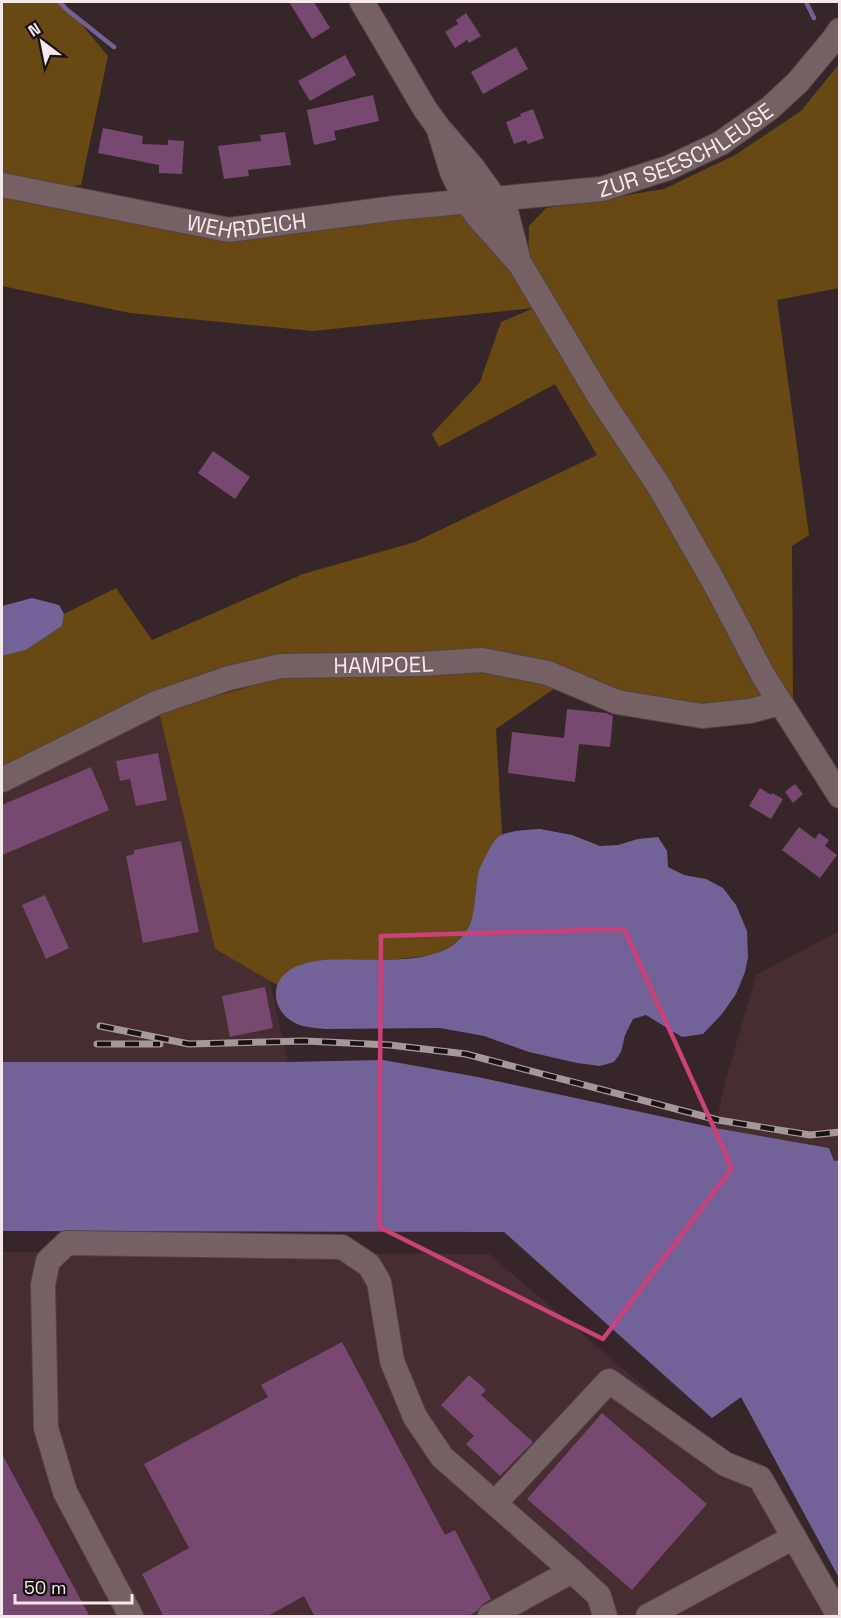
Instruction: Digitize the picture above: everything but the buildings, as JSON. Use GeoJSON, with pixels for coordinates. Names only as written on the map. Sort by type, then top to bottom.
{"type":"FeatureCollection","features":[{"type":"Feature","properties":{"kind":"street"},"geometry":{"type":"LineString","coordinates":[[362,2],[425,109],[473,168],[507,215],[520,264]]}},
{"type":"Feature","properties":{"kind":"street","name":"ZUR SEESCHLEUSE"},"geometry":{"type":"LineString","coordinates":[[494,198],[602,189],[668,168],[722,143],[770,108],[798,82],[840,30]]}},
{"type":"Feature","properties":{"kind":"street"},"geometry":{"type":"LineString","coordinates":[[438,127],[452,172],[466,201],[520,264],[599,396],[659,486],[715,584],[764,677],[840,796]]}},
{"type":"Feature","properties":{"kind":"street","name":"WEHRDEICH"},"geometry":{"type":"LineString","coordinates":[[2,185],[229,230],[396,208],[494,198]]}},
{"type":"Feature","properties":{"kind":"street","name":"HAMPOEL"},"geometry":{"type":"LineString","coordinates":[[2,780],[156,704],[229,678],[280,666],[422,664],[482,660],[548,673],[616,702],[702,716],[750,711],[780,703]]}},
{"type":"Feature","properties":{"kind":"street"},"geometry":{"type":"LineString","coordinates":[[131,1617],[65,1492],[46,1428],[43,1285],[48,1261],[67,1243],[342,1247],[369,1265],[379,1282],[392,1361],[415,1418],[442,1457],[599,1596],[605,1617]]}},
{"type":"Feature","properties":{"kind":"street"},"geometry":{"type":"LineString","coordinates":[[495,1503],[609,1381],[725,1464],[760,1478],[839,1617]]}},
{"type":"Feature","properties":{"kind":"street"},"geometry":{"type":"LineString","coordinates":[[648,1617],[794,1537]]}},
{"type":"Feature","properties":{"kind":"street"},"geometry":{"type":"LineString","coordinates":[[490,1617],[572,1571]]}},
{"type":"Feature","properties":{"kind":"highlighted area"},"geometry":{"type":"Polygon","coordinates":[[[624,929],[732,1168],[603,1339],[379,1227],[381,936],[624,929]]]}},
{"type":"Feature","properties":{"kind":"shaded area"},"geometry":{"type":"Polygon","coordinates":[[[2,2],[63,2],[108,56],[81,185],[56,188],[2,178],[2,2]]]}},
{"type":"Feature","properties":{"kind":"shaded area"},"geometry":{"type":"Polygon","coordinates":[[[839,64],[839,288],[777,300],[809,535],[792,546],[793,703],[702,708],[617,692],[549,665],[278,660],[2,771],[2,656],[26,650],[62,626],[64,614],[116,588],[152,640],[303,574],[415,542],[597,455],[555,384],[439,447],[432,434],[480,382],[501,322],[534,308],[313,331],[130,313],[2,286],[2,191],[229,235],[468,211],[528,258],[529,226],[546,208],[664,189],[735,155],[801,111],[839,64]]]}},
{"type":"Feature","properties":{"kind":"shaded area"},"geometry":{"type":"Polygon","coordinates":[[[32,598],[59,605],[64,614],[62,626],[26,650],[2,656],[2,606],[32,598]]]}},
{"type":"Feature","properties":{"kind":"shaded area"},"geometry":{"type":"Polygon","coordinates":[[[485,670],[555,688],[496,729],[502,834],[494,841],[480,868],[474,913],[465,935],[451,946],[433,955],[386,960],[338,959],[284,975],[277,985],[215,949],[159,712],[287,676],[485,670]]]}},
{"type":"Feature","properties":{"kind":"shaded area"},"geometry":{"type":"Polygon","coordinates":[[[159,712],[215,949],[270,981],[288,1062],[2,1062],[2,784],[159,712]]]}},
{"type":"Feature","properties":{"kind":"shaded area"},"geometry":{"type":"Polygon","coordinates":[[[540,829],[572,835],[600,846],[658,837],[667,851],[668,867],[684,875],[706,879],[723,888],[736,905],[747,931],[748,957],[736,994],[722,1014],[703,1034],[682,1037],[646,1015],[633,1019],[625,1035],[621,1052],[614,1062],[600,1066],[529,1052],[484,1036],[440,1028],[325,1029],[307,1027],[294,1022],[280,1010],[276,997],[278,984],[286,973],[299,965],[339,959],[408,959],[440,952],[453,945],[462,937],[471,920],[479,870],[495,840],[508,833],[540,829]]]}},
{"type":"Feature","properties":{"kind":"shaded area"},"geometry":{"type":"Polygon","coordinates":[[[839,931],[839,1160],[834,1161],[829,1148],[715,1128],[726,1079],[756,975],[839,931]]]}},
{"type":"Feature","properties":{"kind":"shaded area"},"geometry":{"type":"Polygon","coordinates":[[[383,1060],[478,1077],[715,1128],[829,1148],[834,1161],[840,1160],[839,1578],[741,1397],[712,1418],[504,1232],[2,1231],[2,1062],[383,1060]]]}},
{"type":"Feature","properties":{"kind":"shaded area"},"geometry":{"type":"Polygon","coordinates":[[[2,1252],[489,1254],[748,1476],[826,1616],[2,1616],[2,1252]]]}},
{"type":"Feature","properties":{"kind":"waterway"},"geometry":{"type":"LineString","coordinates":[[60,2],[114,47]]}},
{"type":"Feature","properties":{"kind":"waterway"},"geometry":{"type":"LineString","coordinates":[[806,2],[814,18]]}},
{"type":"Feature","properties":{"kind":"railway"},"geometry":{"type":"LineString","coordinates":[[100,1026],[189,1044],[305,1041],[390,1045],[466,1054],[718,1120],[810,1135],[840,1132]]}},
{"type":"Feature","properties":{"kind":"railway"},"geometry":{"type":"LineString","coordinates":[[97,1044],[160,1044]]}}]}
